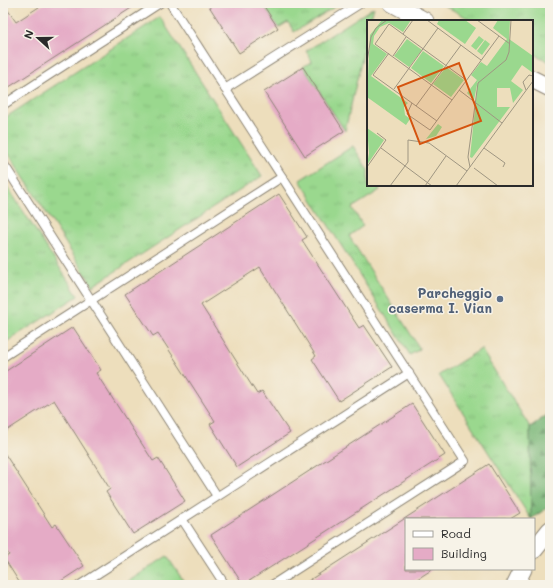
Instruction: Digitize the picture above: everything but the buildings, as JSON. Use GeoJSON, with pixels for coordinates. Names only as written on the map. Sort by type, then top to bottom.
{"type":"FeatureCollection","features":[{"type":"Feature","properties":{"kind":"street"},"geometry":{"type":"LineString","coordinates":[[392,3],[423,20]]}},
{"type":"Feature","properties":{"kind":"street"},"geometry":{"type":"LineString","coordinates":[[533,80],[550,88]]}},
{"type":"Feature","properties":{"kind":"street"},"geometry":{"type":"LineString","coordinates":[[535,549],[550,530]]}},
{"type":"Feature","properties":{"kind":"street"},"geometry":{"type":"LineString","coordinates":[[515,585],[522,570]]}},
{"type":"Feature","properties":{"kind":"lane"},"geometry":{"type":"LineString","coordinates":[[3,105],[160,3]]}},
{"type":"Feature","properties":{"kind":"lane"},"geometry":{"type":"LineString","coordinates":[[170,3],[465,461],[272,585]]}},
{"type":"Feature","properties":{"kind":"lane"},"geometry":{"type":"LineString","coordinates":[[225,89],[361,3]]}},
{"type":"Feature","properties":{"kind":"lane"},"geometry":{"type":"LineString","coordinates":[[3,163],[218,496]]}},
{"type":"Feature","properties":{"kind":"lane"},"geometry":{"type":"LineString","coordinates":[[3,357],[282,177]]}},
{"type":"Feature","properties":{"kind":"lane"},"geometry":{"type":"LineString","coordinates":[[80,585],[409,373]]}},
{"type":"Feature","properties":{"kind":"lane"},"geometry":{"type":"LineString","coordinates":[[182,519],[225,585]]}},
{"type":"Feature","properties":{"kind":"green space"},"geometry":{"type":"Polygon","coordinates":[[[262,3],[341,3],[294,32],[288,22],[278,28],[262,3]]]}},
{"type":"Feature","properties":{"kind":"green space"},"geometry":{"type":"Polygon","coordinates":[[[440,3],[550,3],[550,62],[533,54],[533,20],[471,20],[440,3]]]}},
{"type":"Feature","properties":{"kind":"green space"},"geometry":{"type":"Polygon","coordinates":[[[374,7],[370,20],[367,20],[367,36],[345,131],[303,67],[312,61],[306,51],[374,7]]]}},
{"type":"Feature","properties":{"kind":"green space"},"geometry":{"type":"Polygon","coordinates":[[[160,17],[262,176],[93,286],[3,145],[3,119],[160,17]]]}},
{"type":"Feature","properties":{"kind":"green space"},"geometry":{"type":"Polygon","coordinates":[[[353,146],[367,168],[367,186],[378,186],[380,190],[352,208],[363,226],[349,236],[420,349],[410,355],[300,180],[353,146]]]}},
{"type":"Feature","properties":{"kind":"green space"},"geometry":{"type":"Polygon","coordinates":[[[3,180],[78,296],[3,344],[3,180]]]}},
{"type":"Feature","properties":{"kind":"green space"},"geometry":{"type":"Polygon","coordinates":[[[481,349],[530,427],[531,518],[530,518],[439,375],[481,349]]]}},
{"type":"Feature","properties":{"kind":"green space"},"geometry":{"type":"Polygon","coordinates":[[[550,413],[550,506],[532,518],[531,518],[530,427],[550,413]]]}},
{"type":"Feature","properties":{"kind":"green space"},"geometry":{"type":"Polygon","coordinates":[[[167,556],[186,585],[123,585],[167,556]]]}},
{"type":"Feature","properties":{"kind":"place","name":"Parcheggio caserma I. Vian"},"geometry":{"type":"Point","coordinates":[500,299]}}]}
